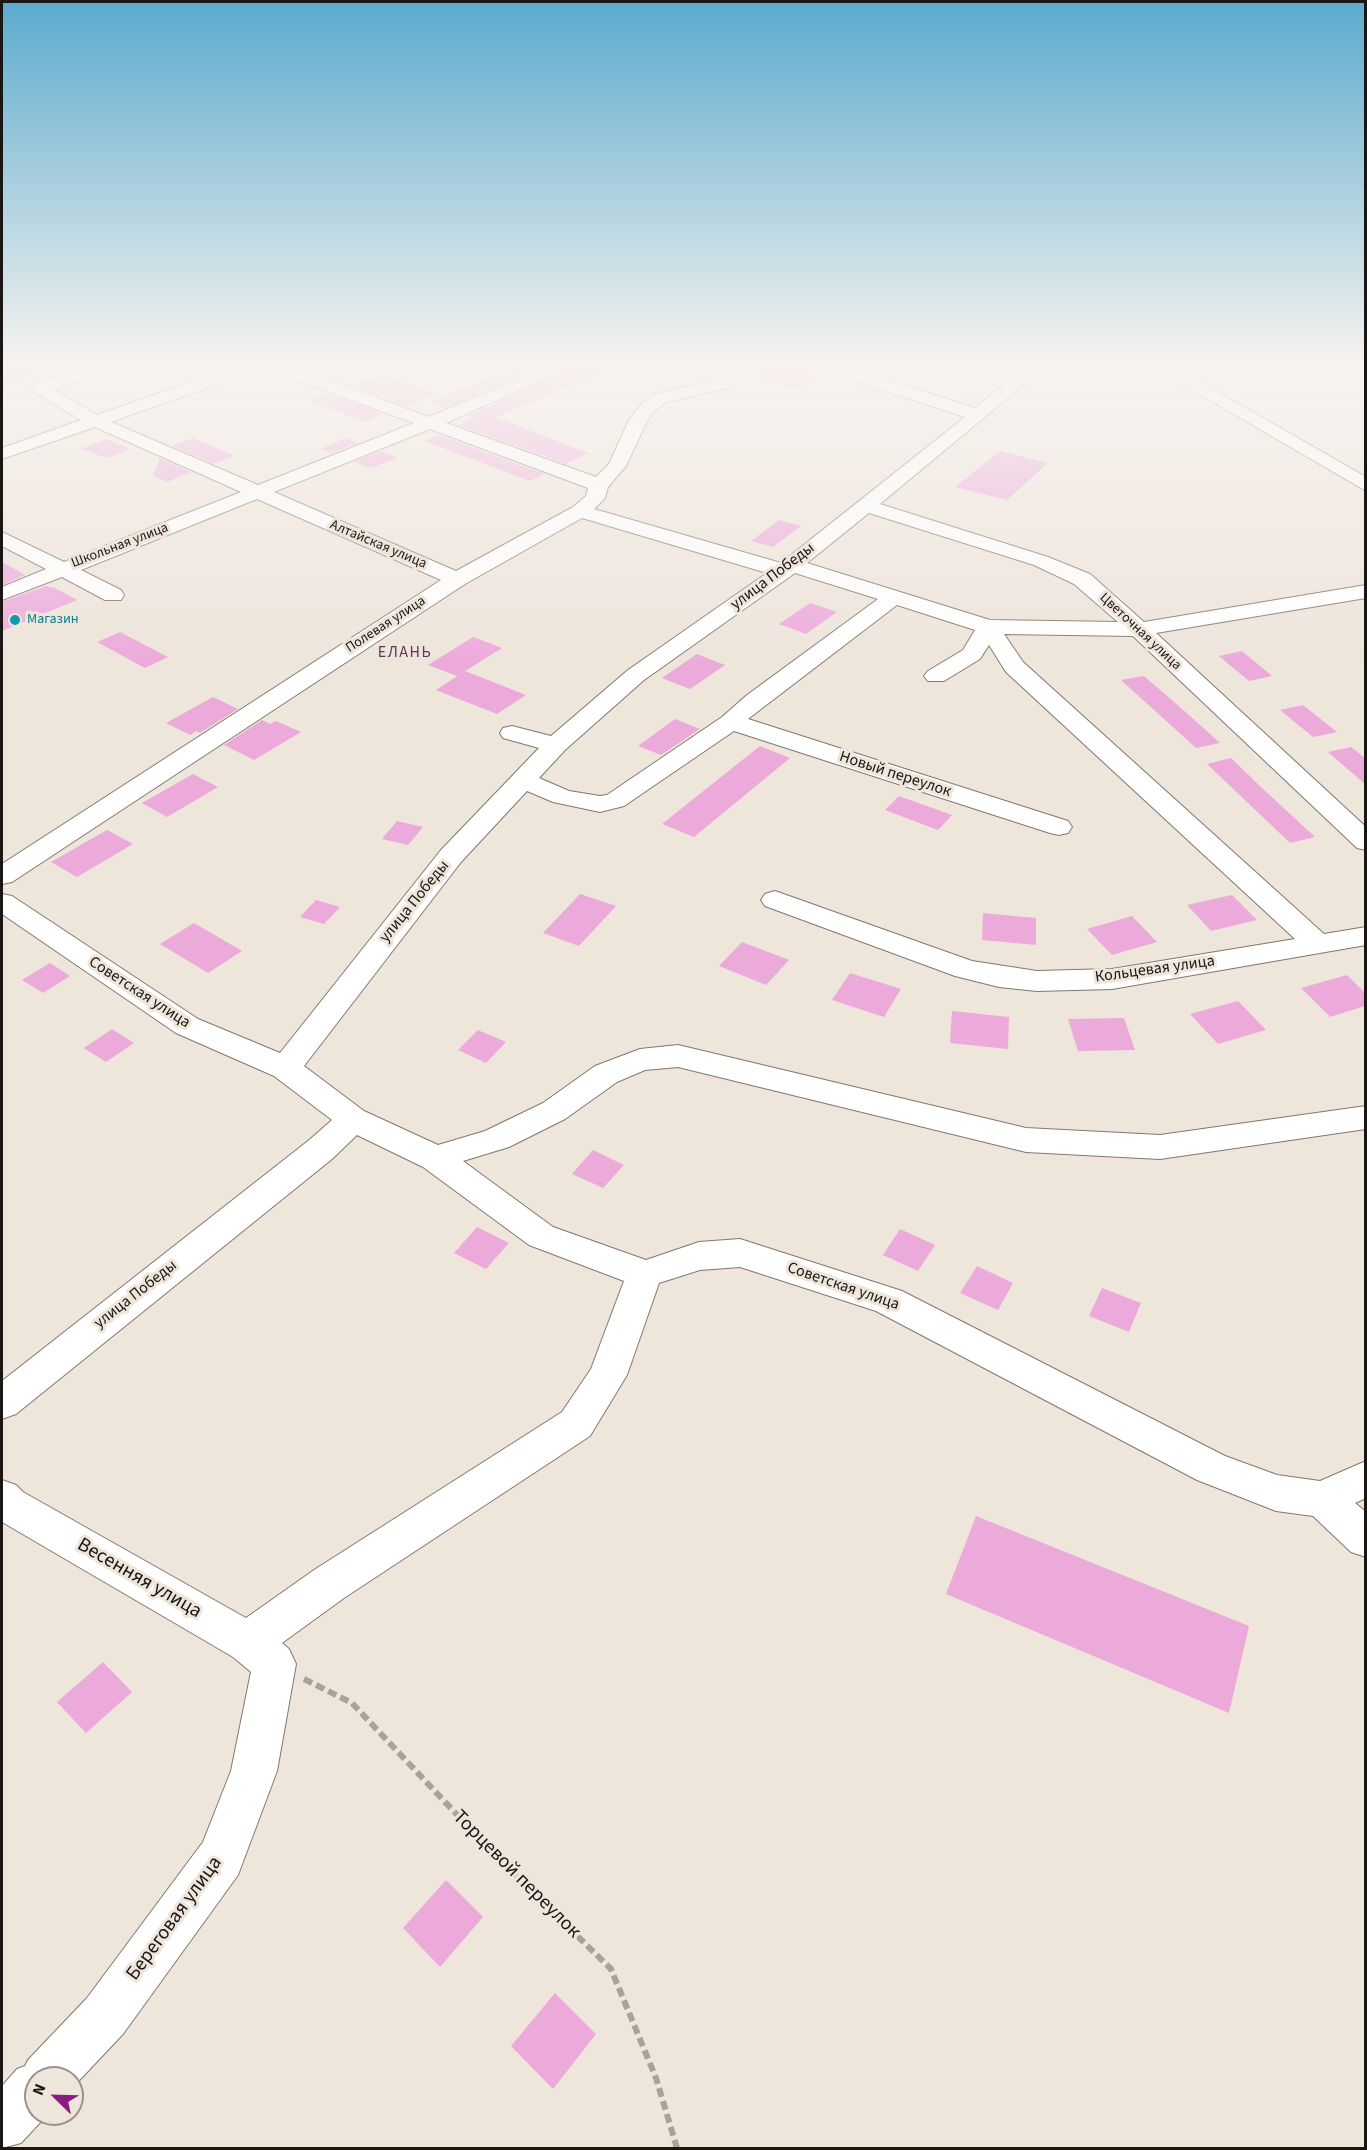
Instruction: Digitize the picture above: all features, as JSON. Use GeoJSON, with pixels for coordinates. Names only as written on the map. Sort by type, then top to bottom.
{"type":"FeatureCollection","features":[{"type":"Feature","properties":{"kind":"street","name":"Алтайская улица"},"geometry":{"type":"LineString","coordinates":[[190,463],[457,579]]}},
{"type":"Feature","properties":{"kind":"street","name":"Школьная улица"},"geometry":{"type":"LineString","coordinates":[[2,594],[330,463]]}},
{"type":"Feature","properties":{"kind":"street"},"geometry":{"type":"LineString","coordinates":[[540,463],[599,485]]}},
{"type":"Feature","properties":{"kind":"street","name":"Полевая улица"},"geometry":{"type":"LineString","coordinates":[[2,876],[457,579],[580,511],[595,498],[599,485],[618,463]]}},
{"type":"Feature","properties":{"kind":"street","name":"улица Победы"},"geometry":{"type":"LineString","coordinates":[[285,1068],[451,856],[556,745],[636,675],[788,568],[917,463]]}},
{"type":"Feature","properties":{"kind":"street"},"geometry":{"type":"LineString","coordinates":[[1329,463],[1365,484]]}},
{"type":"Feature","properties":{"kind":"street","name":"Цветочная улица"},"geometry":{"type":"LineString","coordinates":[[864,505],[1041,561],[1082,579],[1139,629],[1365,842]]}},
{"type":"Feature","properties":{"kind":"street"},"geometry":{"type":"LineString","coordinates":[[580,511],[896,596],[988,627],[1139,629],[1365,591]]}},
{"type":"Feature","properties":{"kind":"street"},"geometry":{"type":"LineString","coordinates":[[2,538],[59,570],[113,595]]}},
{"type":"Feature","properties":{"kind":"street"},"geometry":{"type":"LineString","coordinates":[[523,780],[562,796],[608,804],[731,722],[755,700],[896,596]]}},
{"type":"Feature","properties":{"kind":"street"},"geometry":{"type":"LineString","coordinates":[[936,676],[972,654],[988,627]]}},
{"type":"Feature","properties":{"kind":"street"},"geometry":{"type":"LineString","coordinates":[[988,627],[1014,667],[1319,945]]}},
{"type":"Feature","properties":{"kind":"street","name":"Новый переулок"},"geometry":{"type":"LineString","coordinates":[[731,722],[1059,827]]}},
{"type":"Feature","properties":{"kind":"street"},"geometry":{"type":"LineString","coordinates":[[512,733],[556,745]]}},
{"type":"Feature","properties":{"kind":"street","name":"Кольцевая улица"},"geometry":{"type":"LineString","coordinates":[[775,900],[965,969],[999,977],[1038,981],[1112,979],[1365,936]]}},
{"type":"Feature","properties":{"kind":"street","name":"Советская улица"},"geometry":{"type":"LineString","coordinates":[[2,902],[187,1026],[285,1068]]}},
{"type":"Feature","properties":{"kind":"street"},"geometry":{"type":"LineString","coordinates":[[435,1158],[497,1139],[554,1111],[606,1074],[640,1060],[678,1056],[1026,1140],[1160,1147],[1365,1117]]}},
{"type":"Feature","properties":{"kind":"street"},"geometry":{"type":"LineString","coordinates":[[261,1653],[329,1584],[576,1424],[608,1375],[645,1274],[541,1236],[435,1158],[353,1119],[285,1068]]}},
{"type":"Feature","properties":{"kind":"street","name":"улица Победы"},"geometry":{"type":"LineString","coordinates":[[2,1403],[320,1150],[353,1119]]}},
{"type":"Feature","properties":{"kind":"street","name":"Советская улица"},"geometry":{"type":"LineString","coordinates":[[645,1274],[699,1256],[740,1253],[890,1301],[1211,1468],[1276,1493],[1323,1499]]}},
{"type":"Feature","properties":{"kind":"street"},"geometry":{"type":"LineString","coordinates":[[1365,1478],[1323,1499],[1365,1539]]}},
{"type":"Feature","properties":{"kind":"street","name":"Весенняя улица"},"geometry":{"type":"LineString","coordinates":[[2,1498],[18,1511],[261,1653]]}},
{"type":"Feature","properties":{"kind":"street","name":"Береговая улица"},"geometry":{"type":"LineString","coordinates":[[57,2066],[105,2016],[221,1858],[254,1771],[261,1653]]}},
{"type":"Feature","properties":{"kind":"street"},"geometry":{"type":"LineString","coordinates":[[2,2124],[24,2101]]}},
{"type":"Feature","properties":{"kind":"path","name":"Торцевой переулок"},"geometry":{"type":"LineString","coordinates":[[261,1653],[352,1703],[493,1853],[611,1969],[656,2078],[677,2148]]}},
{"type":"Feature","properties":{"kind":"building"},"geometry":{"type":"Polygon","coordinates":[[[158,463],[172,463],[191,472],[167,482],[153,475],[158,463]]]}},
{"type":"Feature","properties":{"kind":"building"},"geometry":{"type":"Polygon","coordinates":[[[358,463],[383,463],[371,468],[358,463]]]}},
{"type":"Feature","properties":{"kind":"building"},"geometry":{"type":"Polygon","coordinates":[[[483,463],[515,463],[544,474],[530,481],[483,463]]]}},
{"type":"Feature","properties":{"kind":"building"},"geometry":{"type":"Polygon","coordinates":[[[985,463],[1048,463],[1007,500],[955,487],[985,463]]]}},
{"type":"Feature","properties":{"kind":"building"},"geometry":{"type":"Polygon","coordinates":[[[779,520],[801,526],[773,547],[751,541],[779,520]]]}},
{"type":"Feature","properties":{"kind":"building"},"geometry":{"type":"Polygon","coordinates":[[[2,562],[25,575],[2,585],[2,562]]]}},
{"type":"Feature","properties":{"kind":"building","name":"Магазин"},"geometry":{"type":"Polygon","coordinates":[[[46,586],[55,588],[77,600],[2,631],[2,602],[46,586]]]}},
{"type":"Feature","properties":{"kind":"building"},"geometry":{"type":"Polygon","coordinates":[[[810,603],[837,612],[806,634],[779,624],[810,603]]]}},
{"type":"Feature","properties":{"kind":"building"},"geometry":{"type":"Polygon","coordinates":[[[120,632],[168,657],[145,668],[97,642],[120,632]]]}},
{"type":"Feature","properties":{"kind":"building"},"geometry":{"type":"Polygon","coordinates":[[[473,637],[502,648],[457,676],[428,665],[473,637]]]}},
{"type":"Feature","properties":{"kind":"building"},"geometry":{"type":"Polygon","coordinates":[[[1242,651],[1272,676],[1249,681],[1219,656],[1242,651]]]}},
{"type":"Feature","properties":{"kind":"building"},"geometry":{"type":"Polygon","coordinates":[[[697,654],[725,665],[690,689],[662,678],[697,654]]]}},
{"type":"Feature","properties":{"kind":"building"},"geometry":{"type":"Polygon","coordinates":[[[465,671],[526,695],[497,714],[436,690],[465,671]]]}},
{"type":"Feature","properties":{"kind":"building"},"geometry":{"type":"Polygon","coordinates":[[[1144,676],[1220,743],[1196,748],[1121,680],[1144,676]]]}},
{"type":"Feature","properties":{"kind":"building"},"geometry":{"type":"Polygon","coordinates":[[[213,697],[238,709],[200,733],[196,731],[190,735],[166,723],[213,697]]]}},
{"type":"Feature","properties":{"kind":"building"},"geometry":{"type":"Polygon","coordinates":[[[1303,705],[1337,732],[1313,737],[1280,710],[1303,705]]]}},
{"type":"Feature","properties":{"kind":"building"},"geometry":{"type":"Polygon","coordinates":[[[675,719],[700,729],[661,755],[638,746],[675,719]]]}},
{"type":"Feature","properties":{"kind":"building"},"geometry":{"type":"Polygon","coordinates":[[[262,720],[270,724],[276,721],[301,732],[254,760],[224,745],[262,720]]]}},
{"type":"Feature","properties":{"kind":"building"},"geometry":{"type":"Polygon","coordinates":[[[760,746],[790,758],[694,837],[662,824],[760,746]]]}},
{"type":"Feature","properties":{"kind":"building"},"geometry":{"type":"Polygon","coordinates":[[[1351,747],[1365,758],[1365,784],[1328,752],[1351,747]]]}},
{"type":"Feature","properties":{"kind":"building"},"geometry":{"type":"Polygon","coordinates":[[[1231,758],[1315,837],[1290,843],[1207,764],[1231,758]]]}},
{"type":"Feature","properties":{"kind":"building"},"geometry":{"type":"Polygon","coordinates":[[[193,774],[218,787],[167,817],[142,803],[193,774]]]}},
{"type":"Feature","properties":{"kind":"building"},"geometry":{"type":"Polygon","coordinates":[[[899,796],[952,815],[938,830],[885,810],[899,796]]]}},
{"type":"Feature","properties":{"kind":"building"},"geometry":{"type":"Polygon","coordinates":[[[397,821],[423,827],[408,845],[382,839],[397,821]]]}},
{"type":"Feature","properties":{"kind":"building"},"geometry":{"type":"Polygon","coordinates":[[[107,830],[133,844],[77,877],[51,862],[107,830]]]}},
{"type":"Feature","properties":{"kind":"building"},"geometry":{"type":"Polygon","coordinates":[[[580,894],[616,906],[579,946],[543,933],[580,894]]]}},
{"type":"Feature","properties":{"kind":"building"},"geometry":{"type":"Polygon","coordinates":[[[1232,895],[1257,920],[1211,931],[1187,905],[1232,895]]]}},
{"type":"Feature","properties":{"kind":"building"},"geometry":{"type":"Polygon","coordinates":[[[316,900],[340,907],[324,924],[300,917],[316,900]]]}},
{"type":"Feature","properties":{"kind":"building"},"geometry":{"type":"Polygon","coordinates":[[[983,913],[1036,918],[1036,945],[982,940],[983,913]]]}},
{"type":"Feature","properties":{"kind":"building"},"geometry":{"type":"Polygon","coordinates":[[[1132,916],[1157,942],[1112,955],[1087,929],[1132,916]]]}},
{"type":"Feature","properties":{"kind":"building"},"geometry":{"type":"Polygon","coordinates":[[[194,923],[242,951],[208,973],[160,944],[194,923]]]}},
{"type":"Feature","properties":{"kind":"building"},"geometry":{"type":"Polygon","coordinates":[[[742,942],[789,960],[766,985],[719,966],[742,942]]]}},
{"type":"Feature","properties":{"kind":"building"},"geometry":{"type":"Polygon","coordinates":[[[50,963],[70,976],[43,993],[22,980],[50,963]]]}},
{"type":"Feature","properties":{"kind":"building"},"geometry":{"type":"Polygon","coordinates":[[[850,973],[901,989],[884,1017],[832,1000],[850,973]]]}},
{"type":"Feature","properties":{"kind":"building"},"geometry":{"type":"Polygon","coordinates":[[[1347,975],[1365,993],[1365,1006],[1330,1017],[1301,988],[1347,975]]]}},
{"type":"Feature","properties":{"kind":"building"},"geometry":{"type":"Polygon","coordinates":[[[1238,1001],[1266,1030],[1218,1044],[1190,1014],[1238,1001]]]}},
{"type":"Feature","properties":{"kind":"building"},"geometry":{"type":"Polygon","coordinates":[[[952,1011],[1009,1017],[1008,1049],[950,1043],[952,1011]]]}},
{"type":"Feature","properties":{"kind":"building"},"geometry":{"type":"Polygon","coordinates":[[[1124,1018],[1135,1050],[1078,1051],[1068,1019],[1124,1018]]]}},
{"type":"Feature","properties":{"kind":"building"},"geometry":{"type":"Polygon","coordinates":[[[112,1029],[134,1043],[106,1062],[84,1048],[112,1029]]]}},
{"type":"Feature","properties":{"kind":"building"},"geometry":{"type":"Polygon","coordinates":[[[478,1030],[506,1042],[486,1063],[458,1050],[478,1030]]]}},
{"type":"Feature","properties":{"kind":"building"},"geometry":{"type":"Polygon","coordinates":[[[593,1150],[624,1165],[603,1188],[572,1174],[593,1150]]]}},
{"type":"Feature","properties":{"kind":"building"},"geometry":{"type":"Polygon","coordinates":[[[477,1227],[509,1243],[486,1269],[454,1253],[477,1227]]]}},
{"type":"Feature","properties":{"kind":"building"},"geometry":{"type":"Polygon","coordinates":[[[900,1229],[935,1245],[918,1271],[883,1255],[900,1229]]]}},
{"type":"Feature","properties":{"kind":"building"},"geometry":{"type":"Polygon","coordinates":[[[977,1266],[1013,1283],[998,1310],[960,1293],[977,1266]]]}},
{"type":"Feature","properties":{"kind":"building"},"geometry":{"type":"Polygon","coordinates":[[[1102,1288],[1141,1303],[1129,1332],[1089,1316],[1102,1288]]]}},
{"type":"Feature","properties":{"kind":"building"},"geometry":{"type":"Polygon","coordinates":[[[976,1516],[1249,1626],[1229,1713],[946,1594],[976,1516]]]}},
{"type":"Feature","properties":{"kind":"building"},"geometry":{"type":"Polygon","coordinates":[[[103,1662],[132,1692],[86,1733],[57,1702],[103,1662]]]}},
{"type":"Feature","properties":{"kind":"building"},"geometry":{"type":"Polygon","coordinates":[[[446,1880],[483,1917],[440,1967],[403,1928],[446,1880]]]}},
{"type":"Feature","properties":{"kind":"building"},"geometry":{"type":"Polygon","coordinates":[[[555,1993],[596,2034],[553,2089],[511,2046],[555,1993]]]}},
{"type":"Feature","properties":{"kind":"place","name":"Магазин"},"geometry":{"type":"Point","coordinates":[15,620]}},
{"type":"Feature","properties":{"kind":"district","name":"ЕЛАНЬ"},"geometry":{"type":"Point","coordinates":[405,653]}}]}
